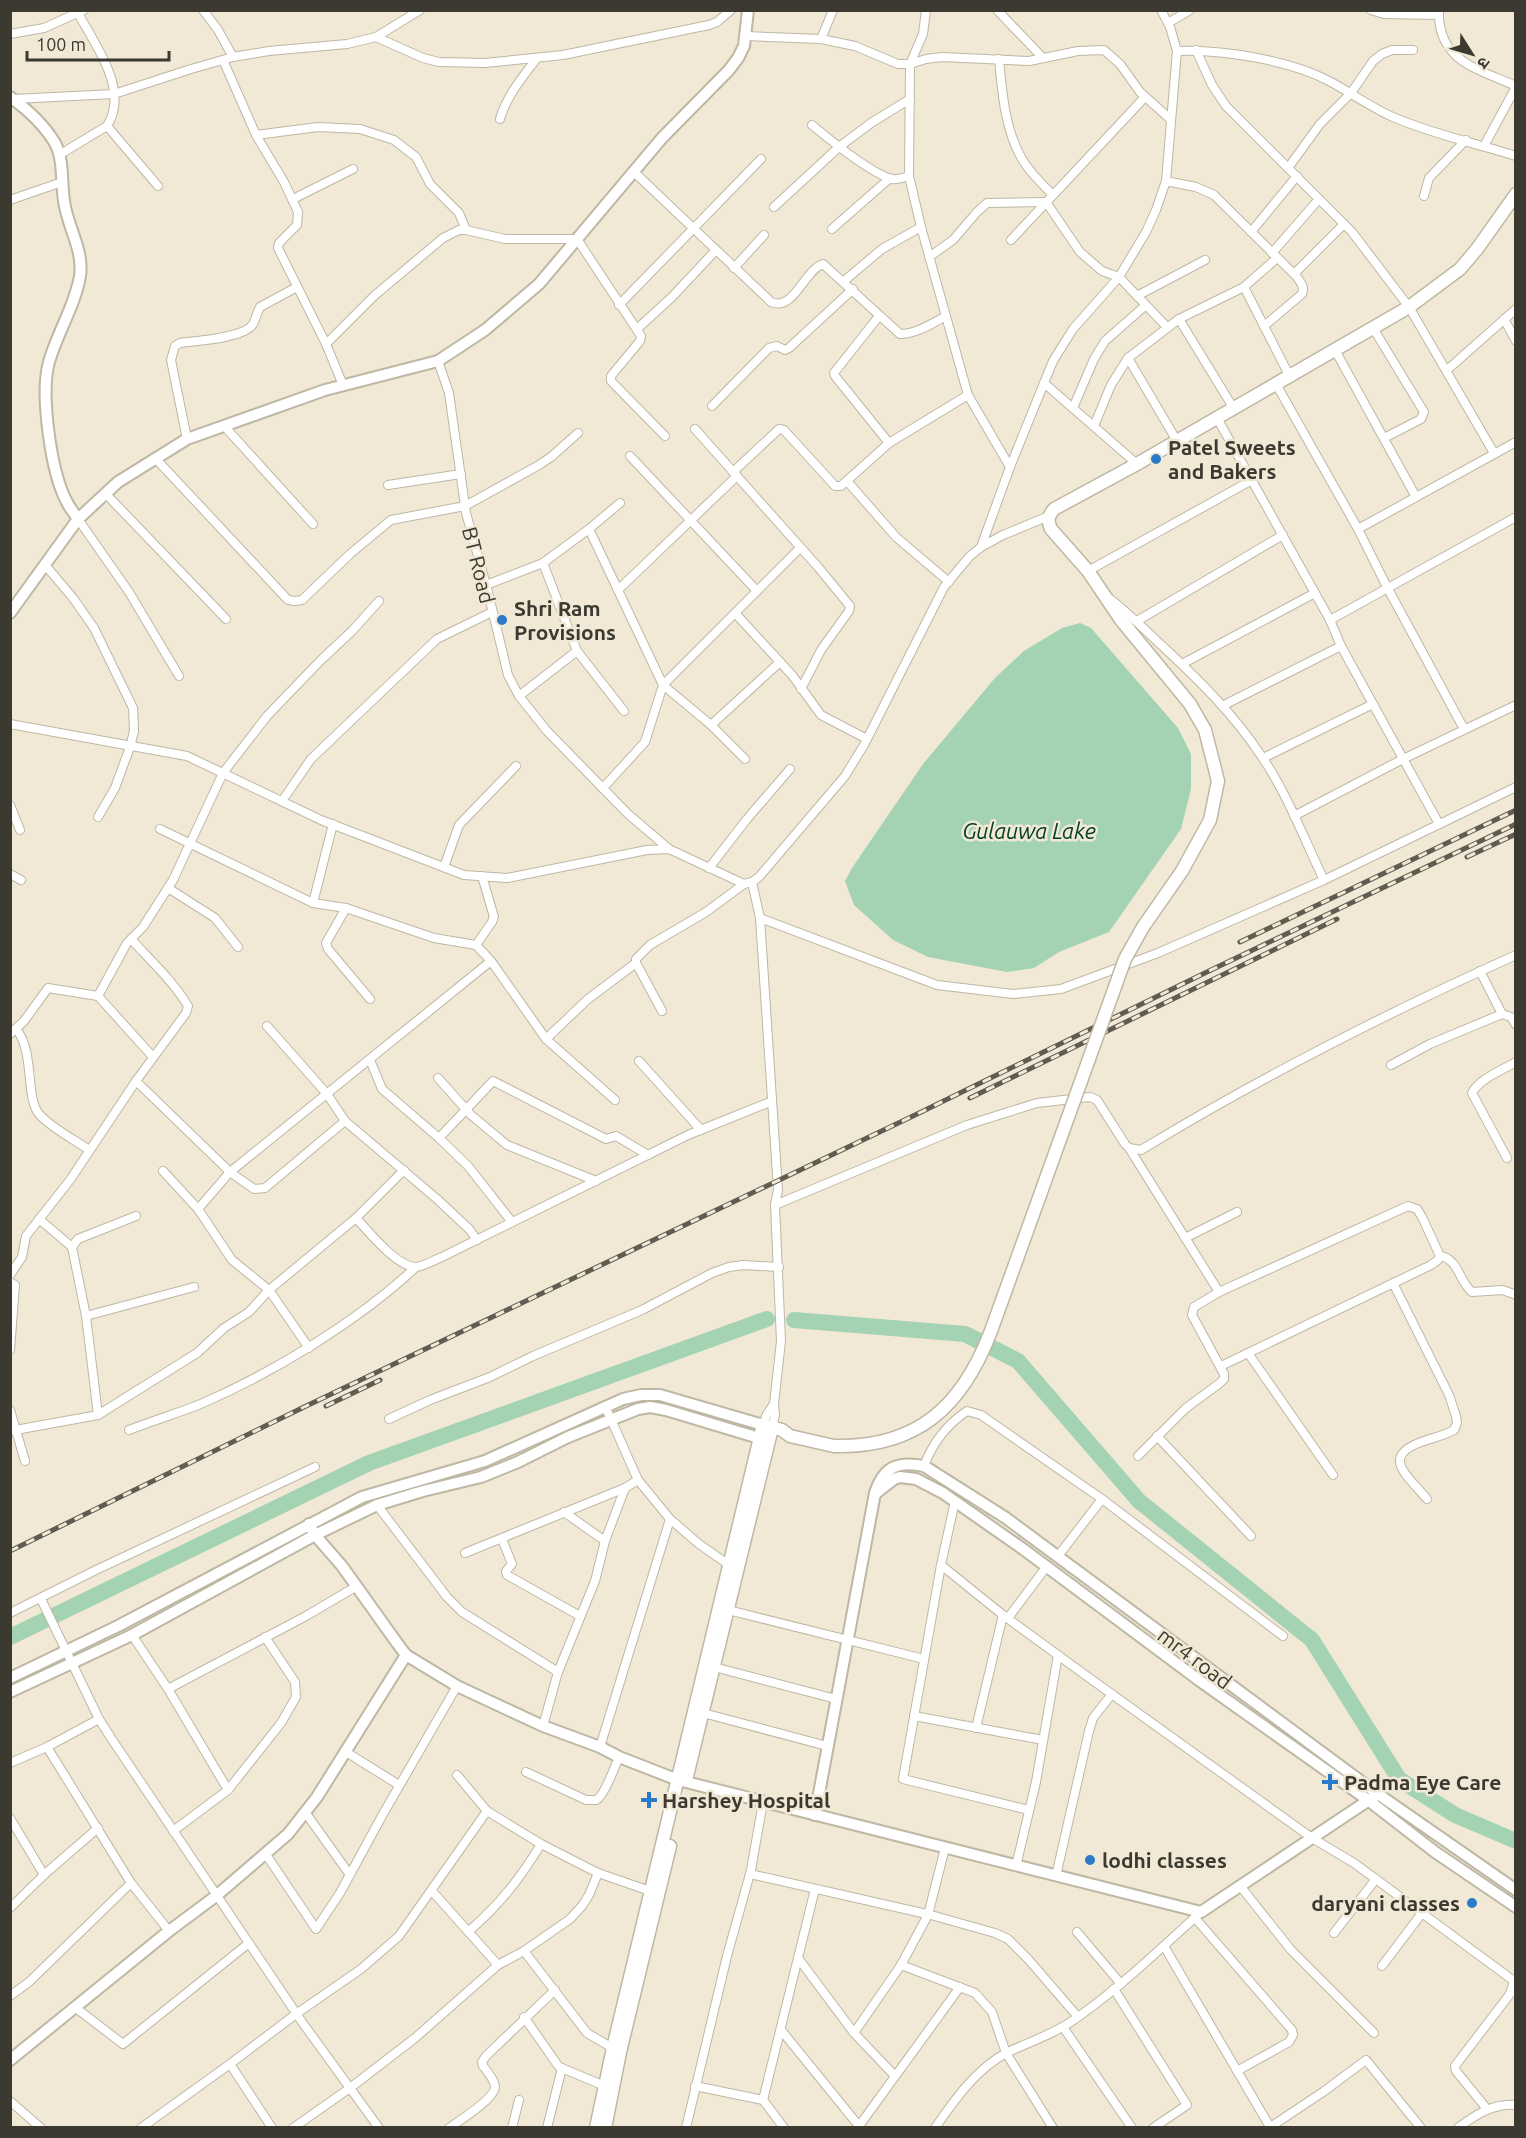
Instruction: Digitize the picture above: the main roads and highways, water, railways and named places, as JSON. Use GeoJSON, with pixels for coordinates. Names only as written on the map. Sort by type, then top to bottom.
{"type":"FeatureCollection","features":[{"type":"Feature","properties":{"kind":"main road"},"geometry":{"type":"LineString","coordinates":[[605,2127],[616,2050],[650,1891],[703,1713],[728,1610],[729,1565],[768,1426],[782,1430],[790,1436],[834,1446],[854,1447],[888,1442],[924,1425],[940,1413],[972,1374],[991,1331],[1125,959],[1143,927],[1182,871],[1210,820],[1218,781],[1205,730],[1190,704],[1121,620],[1088,571],[1051,529],[1048,522],[1049,516],[1054,509],[1234,409],[1409,307],[1460,269],[1478,249],[1515,194]]}},
{"type":"Feature","properties":{"kind":"main road"},"geometry":{"type":"LineString","coordinates":[[764,1440],[779,1441],[790,1436]]}},
{"type":"Feature","properties":{"kind":"main road"},"geometry":{"type":"LineString","coordinates":[[596,2127],[764,1440]]}},
{"type":"Feature","properties":{"kind":"water","name":"Gulauwa Lake"},"geometry":{"type":"Polygon","coordinates":[[[1080,623],[1091,628],[1178,728],[1191,754],[1191,789],[1181,829],[1109,932],[1059,952],[1034,968],[1007,972],[928,957],[893,940],[854,905],[845,881],[852,868],[923,764],[995,678],[1024,651],[1062,628],[1080,623]]]}},
{"type":"Feature","properties":{"kind":"waterway"},"geometry":{"type":"LineString","coordinates":[[10,1637],[369,1463],[767,1319]]}},
{"type":"Feature","properties":{"kind":"waterway"},"geometry":{"type":"LineString","coordinates":[[794,1320],[965,1334],[1018,1361],[1139,1501],[1312,1640],[1399,1779],[1455,1815],[1516,1841]]}},
{"type":"Feature","properties":{"kind":"railway"},"geometry":{"type":"LineString","coordinates":[[1240,942],[1516,810]]}},
{"type":"Feature","properties":{"kind":"railway"},"geometry":{"type":"LineString","coordinates":[[10,1551],[302,1408],[1516,824]]}},
{"type":"Feature","properties":{"kind":"railway"},"geometry":{"type":"LineString","coordinates":[[1467,857],[1516,834]]}},
{"type":"Feature","properties":{"kind":"railway"},"geometry":{"type":"LineString","coordinates":[[970,1098],[1337,919]]}},
{"type":"Feature","properties":{"kind":"railway"},"geometry":{"type":"LineString","coordinates":[[326,1406],[380,1380]]}},
{"type":"Feature","properties":{"kind":"place","name":"Patel Sweets and Bakers"},"geometry":{"type":"Point","coordinates":[1156,459]}},
{"type":"Feature","properties":{"kind":"place","name":"Shri Ram Provisions"},"geometry":{"type":"Point","coordinates":[502,620]}},
{"type":"Feature","properties":{"kind":"place","name":"Padma Eye Care"},"geometry":{"type":"Point","coordinates":[1330,1782]}},
{"type":"Feature","properties":{"kind":"place","name":"Harshey Hospital"},"geometry":{"type":"Point","coordinates":[649,1800]}},
{"type":"Feature","properties":{"kind":"place","name":"lodhi classes"},"geometry":{"type":"Point","coordinates":[1090,1860]}},
{"type":"Feature","properties":{"kind":"place","name":"daryani classes"},"geometry":{"type":"Point","coordinates":[1472,1903]}}]}
